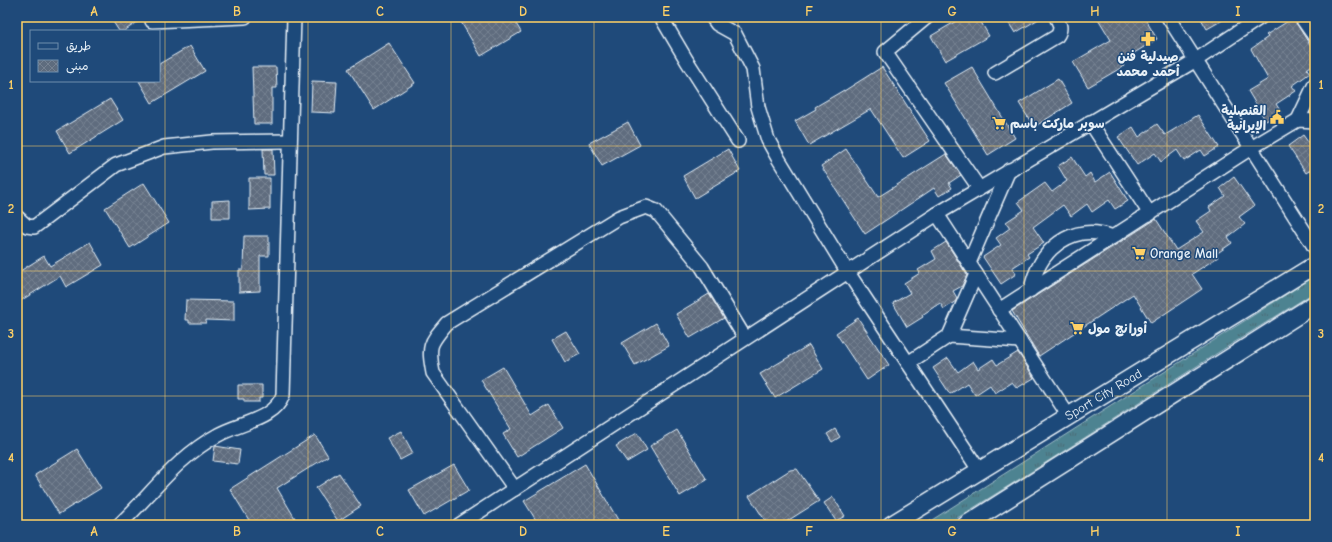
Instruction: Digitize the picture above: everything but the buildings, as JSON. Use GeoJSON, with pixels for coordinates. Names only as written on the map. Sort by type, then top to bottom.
{"type":"FeatureCollection","features":[{"type":"Feature","properties":{"kind":"main road","name":"Sport City Road"},"geometry":{"type":"LineString","coordinates":[[891,525],[1315,265]]}},
{"type":"Feature","properties":{"kind":"main road"},"geometry":{"type":"LineString","coordinates":[[966,525],[1315,304]]}},
{"type":"Feature","properties":{"kind":"street"},"geometry":{"type":"LineString","coordinates":[[152,21],[245,17]]}},
{"type":"Feature","properties":{"kind":"street"},"geometry":{"type":"LineString","coordinates":[[119,525],[172,468],[187,455],[217,435],[268,414],[281,401],[283,395],[294,17]]}},
{"type":"Feature","properties":{"kind":"street"},"geometry":{"type":"LineString","coordinates":[[712,17],[718,24],[735,34],[750,62],[753,69],[758,107],[768,140],[847,271],[979,470]]}},
{"type":"Feature","properties":{"kind":"street"},"geometry":{"type":"LineString","coordinates":[[926,17],[885,52],[979,188]]}},
{"type":"Feature","properties":{"kind":"street"},"geometry":{"type":"LineString","coordinates":[[995,73],[1056,36],[1060,31],[1060,24],[1056,17]]}},
{"type":"Feature","properties":{"kind":"street"},"geometry":{"type":"LineString","coordinates":[[1168,17],[1315,248]]}},
{"type":"Feature","properties":{"kind":"street"},"geometry":{"type":"LineString","coordinates":[[459,525],[847,271],[979,188],[1196,60],[1261,17]]}},
{"type":"Feature","properties":{"kind":"street"},"geometry":{"type":"LineString","coordinates":[[1301,17],[1315,37]]}},
{"type":"Feature","properties":{"kind":"street"},"geometry":{"type":"LineString","coordinates":[[666,18],[738,141]]}},
{"type":"Feature","properties":{"kind":"street"},"geometry":{"type":"LineString","coordinates":[[1298,120],[1315,84]]}},
{"type":"Feature","properties":{"kind":"street"},"geometry":{"type":"LineString","coordinates":[[999,310],[1251,148],[1298,120],[1315,120]]}},
{"type":"Feature","properties":{"kind":"street"},"geometry":{"type":"LineString","coordinates":[[1090,122],[1150,214]]}},
{"type":"Feature","properties":{"kind":"street"},"geometry":{"type":"LineString","coordinates":[[17,217],[27,226],[34,228],[116,165],[164,147],[212,142],[290,141]]}},
{"type":"Feature","properties":{"kind":"street"},"geometry":{"type":"LineString","coordinates":[[949,336],[1009,170]]}},
{"type":"Feature","properties":{"kind":"street"},"geometry":{"type":"LineString","coordinates":[[515,489],[433,373],[430,357],[432,340],[447,323],[619,217],[646,207],[656,211],[702,267],[745,338]]}},
{"type":"Feature","properties":{"kind":"street"},"geometry":{"type":"LineString","coordinates":[[937,214],[1068,416]]}},
{"type":"Feature","properties":{"kind":"street"},"geometry":{"type":"LineString","coordinates":[[1031,290],[1038,266],[1044,256],[1054,246],[1073,236],[1086,234],[1104,234],[1113,237]]}},
{"type":"Feature","properties":{"kind":"street"},"geometry":{"type":"LineString","coordinates":[[908,363],[949,336],[1020,341]]}},
{"type":"Feature","properties":{"kind":"green space"},"geometry":{"type":"Polygon","coordinates":[[[1315,276],[1315,292],[946,525],[924,525],[1315,276]]]}},
{"type":"Feature","properties":{"kind":"place","name":"صيدلية فنن أحمد محمد"},"geometry":{"type":"Point","coordinates":[1148,39]}},
{"type":"Feature","properties":{"kind":"place","name":"القنصلية الإيرانية"},"geometry":{"type":"Point","coordinates":[1277,117]}},
{"type":"Feature","properties":{"kind":"place","name":"سوبر ماركت باسم"},"geometry":{"type":"Point","coordinates":[999,123]}},
{"type":"Feature","properties":{"kind":"place","name":"Orange Mall"},"geometry":{"type":"Point","coordinates":[1139,253]}},
{"type":"Feature","properties":{"kind":"place","name":"أورانج مول"},"geometry":{"type":"Point","coordinates":[1077,328]}}]}
